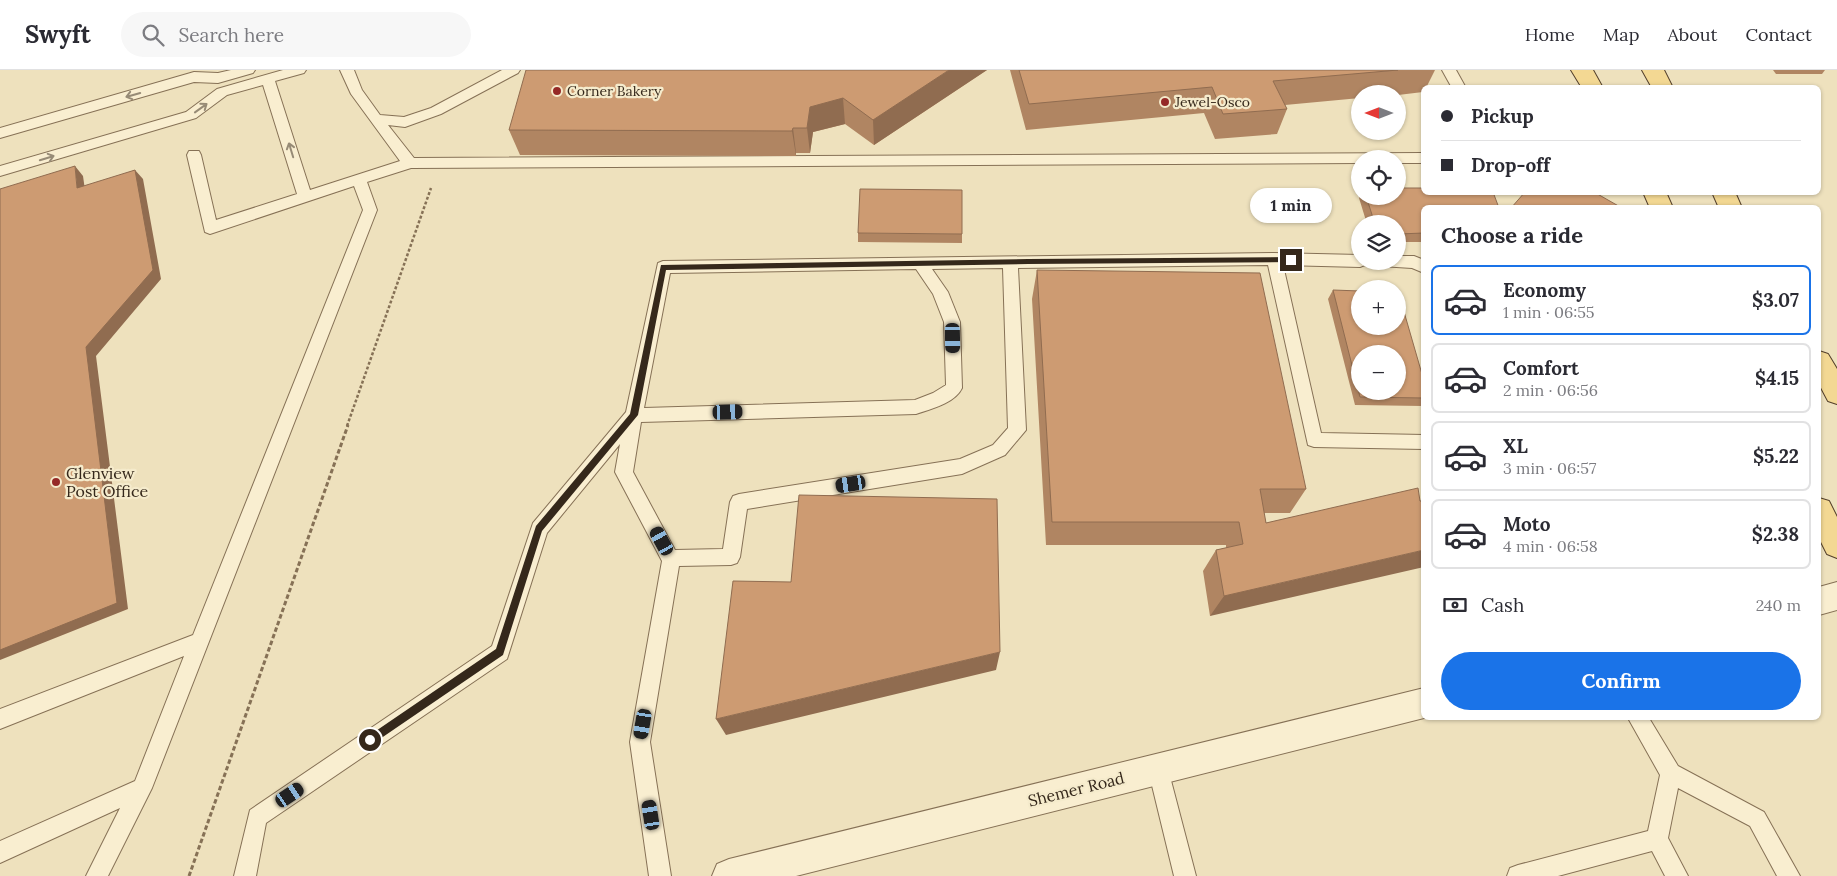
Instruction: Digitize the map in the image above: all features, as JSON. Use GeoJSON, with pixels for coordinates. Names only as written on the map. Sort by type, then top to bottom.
{"type":"FeatureCollection","features":[{"type":"Feature","properties":{"kind":"main road"},"geometry":{"type":"LineString","coordinates":[[1582,70],[1591,85]]}},
{"type":"Feature","properties":{"kind":"main road"},"geometry":{"type":"LineString","coordinates":[[1652,70],[1660,85]]}},
{"type":"Feature","properties":{"kind":"main road"},"geometry":{"type":"LineString","coordinates":[[1821,365],[1837,393]]}},
{"type":"Feature","properties":{"kind":"main road"},"geometry":{"type":"LineString","coordinates":[[1821,514],[1837,544]]}},
{"type":"Feature","properties":{"kind":"street"},"geometry":{"type":"LineString","coordinates":[[1821,600],[1837,596]]}},
{"type":"Feature","properties":{"kind":"street","name":"Shemer Road"},"geometry":{"type":"LineString","coordinates":[[729,876],[1421,704]]}},
{"type":"Feature","properties":{"kind":"lane"},"geometry":{"type":"LineString","coordinates":[[0,133],[194,77],[218,78],[248,70]]}},
{"type":"Feature","properties":{"kind":"lane"},"geometry":{"type":"LineString","coordinates":[[0,171],[191,115],[222,92],[299,70]]}},
{"type":"Feature","properties":{"kind":"lane"},"geometry":{"type":"LineString","coordinates":[[347,70],[356,90],[410,163]]}},
{"type":"Feature","properties":{"kind":"lane"},"geometry":{"type":"LineString","coordinates":[[1449,70],[1457,85]]}},
{"type":"Feature","properties":{"kind":"lane"},"geometry":{"type":"LineString","coordinates":[[376,119],[405,122],[436,111],[502,72]]}},
{"type":"Feature","properties":{"kind":"lane"},"geometry":{"type":"LineString","coordinates":[[218,78],[222,92]]}},
{"type":"Feature","properties":{"kind":"lane"},"geometry":{"type":"LineString","coordinates":[[268,79],[305,197]]}},
{"type":"Feature","properties":{"kind":"lane"},"geometry":{"type":"LineString","coordinates":[[194,154],[210,228],[410,163],[1421,158]]}},
{"type":"Feature","properties":{"kind":"lane"},"geometry":{"type":"LineString","coordinates":[[97,876],[142,788],[370,210],[359,179]]}},
{"type":"Feature","properties":{"kind":"lane"},"geometry":{"type":"LineString","coordinates":[[660,876],[640,742],[671,558],[624,472],[663,267],[1274,259],[1351,261]]}},
{"type":"Feature","properties":{"kind":"lane"},"geometry":{"type":"LineString","coordinates":[[1274,259],[1314,440],[1421,442]]}},
{"type":"Feature","properties":{"kind":"lane"},"geometry":{"type":"LineString","coordinates":[[671,558],[731,558],[740,502],[962,466],[999,450],[1017,430],[1010,262]]}},
{"type":"Feature","properties":{"kind":"lane"},"geometry":{"type":"LineString","coordinates":[[1406,262],[1414,262],[1421,266]]}},
{"type":"Feature","properties":{"kind":"lane"},"geometry":{"type":"LineString","coordinates":[[245,876],[257,818],[500,652],[539,529],[634,415],[916,407],[939,398],[954,388],[952,322],[940,292],[920,263]]}},
{"type":"Feature","properties":{"kind":"lane"},"geometry":{"type":"LineString","coordinates":[[0,719],[200,641]]}},
{"type":"Feature","properties":{"kind":"lane"},"geometry":{"type":"LineString","coordinates":[[1639,720],[1671,773],[1757,819],[1789,876]]}},
{"type":"Feature","properties":{"kind":"lane"},"geometry":{"type":"LineString","coordinates":[[1158,769],[1185,876]]}},
{"type":"Feature","properties":{"kind":"lane"},"geometry":{"type":"LineString","coordinates":[[1671,773],[1657,839],[1677,876]]}},
{"type":"Feature","properties":{"kind":"lane"},"geometry":{"type":"LineString","coordinates":[[0,852],[142,788]]}},
{"type":"Feature","properties":{"kind":"lane"},"geometry":{"type":"LineString","coordinates":[[1518,876],[1657,839]]}},
{"type":"Feature","properties":{"kind":"path"},"geometry":{"type":"LineString","coordinates":[[188,876],[440,162]]}},
{"type":"Feature","properties":{"kind":"building"},"geometry":{"type":"Polygon","coordinates":[[[526,70],[949,70],[873,120],[843,98],[810,107],[807,128],[793,128],[792,131],[509,130],[526,70]]]}},
{"type":"Feature","properties":{"kind":"building"},"geometry":{"type":"Polygon","coordinates":[[[1019,70],[1398,70],[1273,81],[1287,109],[1223,114],[1212,87],[1029,104],[1019,70]]]}},
{"type":"Feature","properties":{"kind":"building","name":"Glenview Post Office"},"geometry":{"type":"Polygon","coordinates":[[[75,166],[77,188],[135,170],[153,270],[86,347],[117,603],[0,650],[0,189],[75,166]]]}},
{"type":"Feature","properties":{"kind":"building"},"geometry":{"type":"Polygon","coordinates":[[[1406,188],[1421,188],[1421,195],[1494,195],[1498,205],[1421,205],[1421,233],[1406,234],[1406,215],[1372,215],[1369,205],[1406,205],[1406,188]]]}},
{"type":"Feature","properties":{"kind":"building"},"geometry":{"type":"Polygon","coordinates":[[[860,189],[962,190],[962,234],[858,233],[860,189]]]}},
{"type":"Feature","properties":{"kind":"building"},"geometry":{"type":"Polygon","coordinates":[[[1522,195],[1599,195],[1617,205],[1514,205],[1522,195]]]}},
{"type":"Feature","properties":{"kind":"building"},"geometry":{"type":"Polygon","coordinates":[[[1037,270],[1260,273],[1306,489],[1260,489],[1266,523],[1418,488],[1421,501],[1421,551],[1224,596],[1216,550],[1243,544],[1239,522],[1052,522],[1037,270]]]}},
{"type":"Feature","properties":{"kind":"building"},"geometry":{"type":"Polygon","coordinates":[[[1333,290],[1351,291],[1351,335],[1406,335],[1406,319],[1421,371],[1421,398],[1406,398],[1406,345],[1351,345],[1351,361],[1333,290]]]}},
{"type":"Feature","properties":{"kind":"building"},"geometry":{"type":"Polygon","coordinates":[[[799,495],[997,499],[1000,652],[716,719],[733,581],[791,582],[799,495]]]}},
{"type":"Feature","properties":{"kind":"place","name":"Corner Bakery"},"geometry":{"type":"Point","coordinates":[557,91]}},
{"type":"Feature","properties":{"kind":"place","name":"Jewel-Osco"},"geometry":{"type":"Point","coordinates":[1165,102]}},
{"type":"Feature","properties":{"kind":"place","name":"Glenview Post Office"},"geometry":{"type":"Point","coordinates":[56,482]}},
{"type":"Feature","properties":{"kind":"route"},"geometry":{"type":"LineString","coordinates":[[370,740],[500,652],[539,529],[634,415],[663,267],[1028,261],[1291,260]]}}]}
